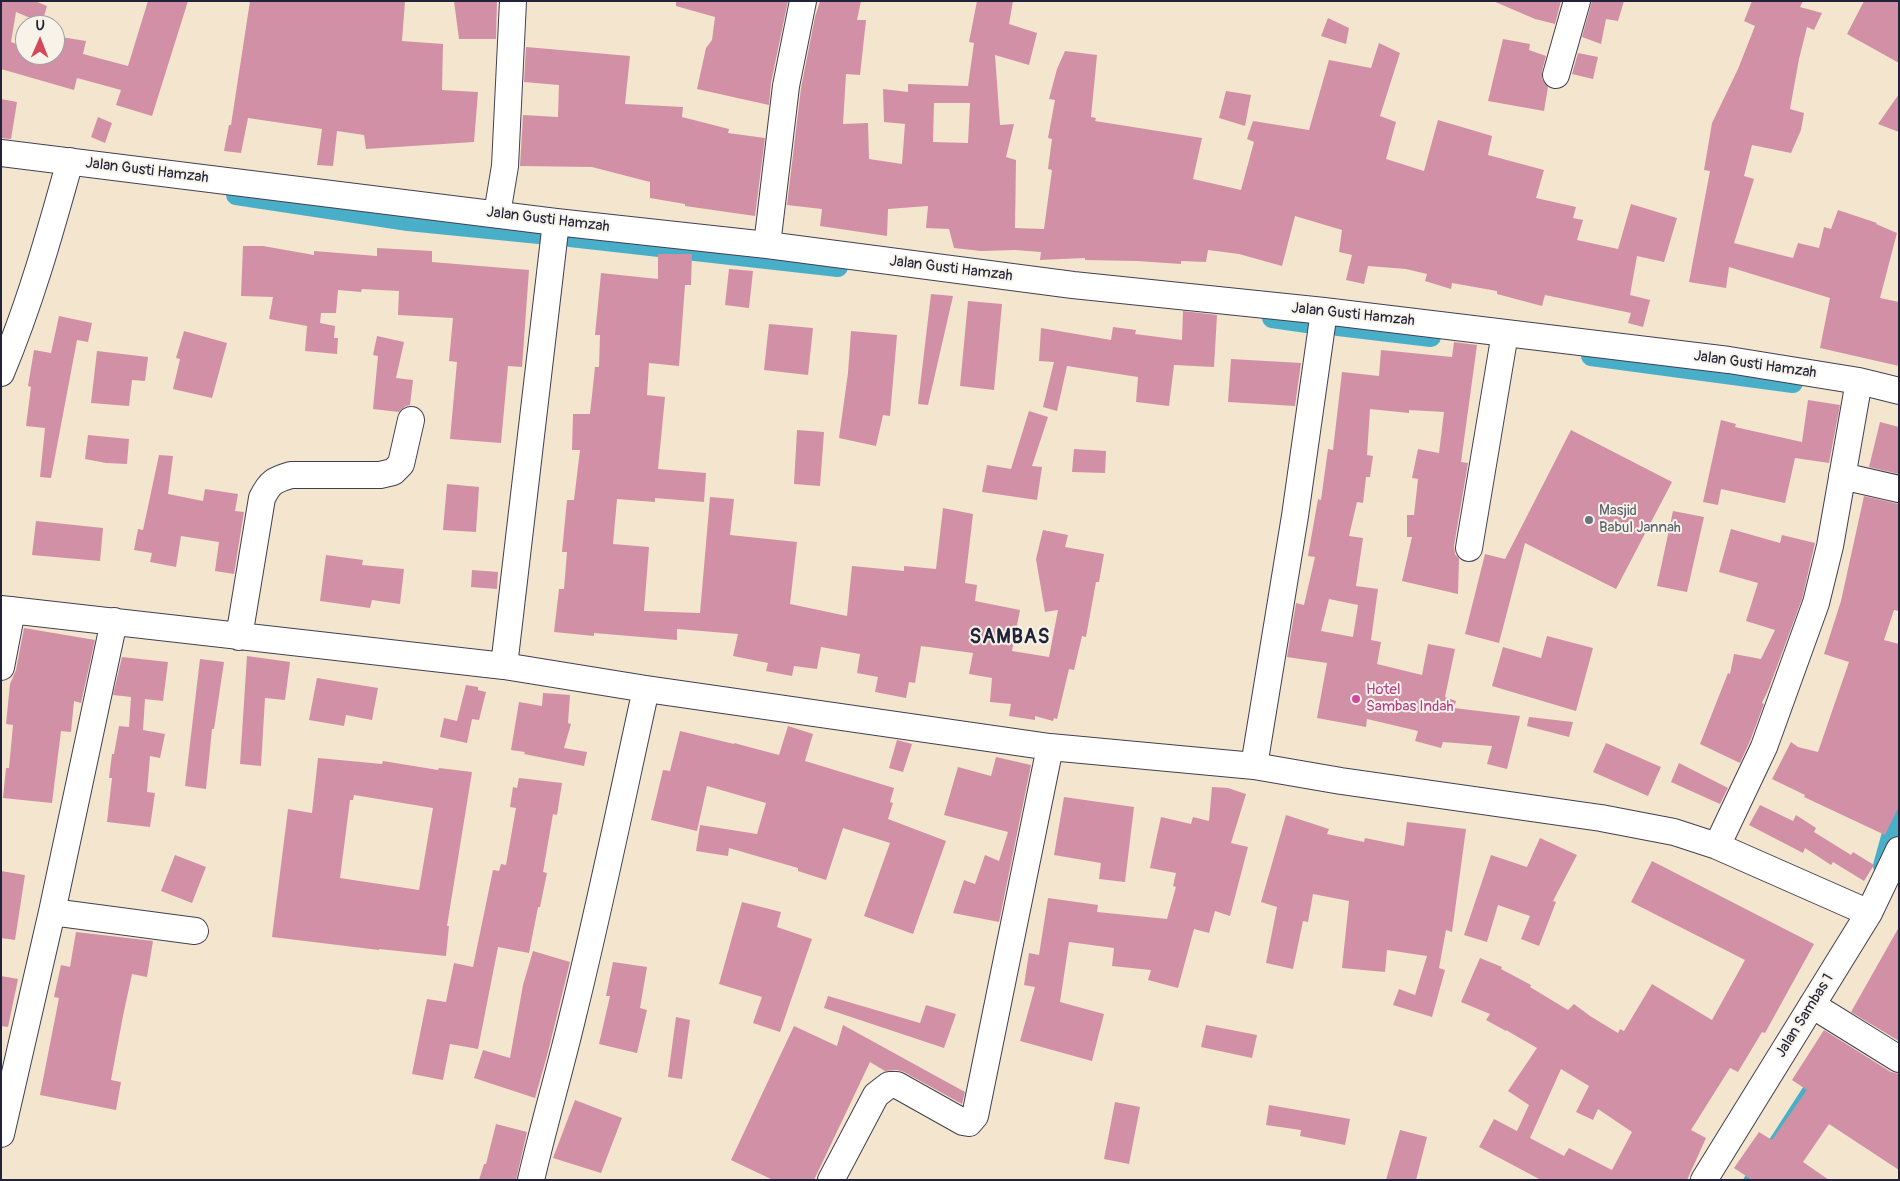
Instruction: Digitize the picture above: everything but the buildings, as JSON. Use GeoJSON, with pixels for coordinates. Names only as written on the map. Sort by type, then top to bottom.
{"type":"FeatureCollection","features":[{"type":"Feature","properties":{"kind":"street"},"geometry":{"type":"LineString","coordinates":[[498,214],[505,166],[513,1]]}},
{"type":"Feature","properties":{"kind":"street"},"geometry":{"type":"LineString","coordinates":[[767,245],[786,86],[803,1]]}},
{"type":"Feature","properties":{"kind":"street"},"geometry":{"type":"LineString","coordinates":[[1556,75],[1578,1]]}},
{"type":"Feature","properties":{"kind":"street","name":"Jalan Gusti Hamzah"},"geometry":{"type":"LineString","coordinates":[[1,153],[556,222],[767,245],[1073,285],[1324,311],[1729,360],[1859,381],[1899,390]]}},
{"type":"Feature","properties":{"kind":"street"},"geometry":{"type":"LineString","coordinates":[[1,373],[21,327],[70,161]]}},
{"type":"Feature","properties":{"kind":"street"},"geometry":{"type":"LineString","coordinates":[[504,666],[556,222]]}},
{"type":"Feature","properties":{"kind":"street"},"geometry":{"type":"LineString","coordinates":[[1254,766],[1295,516],[1324,311]]}},
{"type":"Feature","properties":{"kind":"street"},"geometry":{"type":"LineString","coordinates":[[1469,548],[1505,333]]}},
{"type":"Feature","properties":{"kind":"street"},"geometry":{"type":"LineString","coordinates":[[1717,846],[1764,747],[1816,603],[1830,546],[1859,381]]}},
{"type":"Feature","properties":{"kind":"street"},"geometry":{"type":"LineString","coordinates":[[239,637],[262,498],[268,485],[277,479],[291,475],[380,475],[393,472],[401,464],[411,420]]}},
{"type":"Feature","properties":{"kind":"street"},"geometry":{"type":"LineString","coordinates":[[1842,476],[1899,489]]}},
{"type":"Feature","properties":{"kind":"street"},"geometry":{"type":"LineString","coordinates":[[1,667],[7,610],[504,666],[646,689],[1050,747],[1254,766],[1341,781],[1601,818],[1674,832],[1717,846],[1869,914]]}},
{"type":"Feature","properties":{"kind":"street"},"geometry":{"type":"LineString","coordinates":[[1,1134],[52,912],[114,621]]}},
{"type":"Feature","properties":{"kind":"street"},"geometry":{"type":"LineString","coordinates":[[531,1180],[600,904],[646,689]]}},
{"type":"Feature","properties":{"kind":"street"},"geometry":{"type":"LineString","coordinates":[[831,1180],[876,1095],[889,1085],[897,1085],[963,1122],[969,1123],[975,1116],[1050,747]]}},
{"type":"Feature","properties":{"kind":"street","name":"Jalan Sambas 1"},"geometry":{"type":"LineString","coordinates":[[1704,1180],[1869,914],[1899,850]]}},
{"type":"Feature","properties":{"kind":"street"},"geometry":{"type":"LineString","coordinates":[[52,912],[195,931]]}},
{"type":"Feature","properties":{"kind":"street"},"geometry":{"type":"LineString","coordinates":[[1812,1005],[1899,1059]]}},
{"type":"Feature","properties":{"kind":"waterway"},"geometry":{"type":"LineString","coordinates":[[236,195],[408,221],[539,234]]}},
{"type":"Feature","properties":{"kind":"waterway"},"geometry":{"type":"LineString","coordinates":[[570,237],[838,267]]}},
{"type":"Feature","properties":{"kind":"waterway"},"geometry":{"type":"LineString","coordinates":[[1272,318],[1307,323]]}},
{"type":"Feature","properties":{"kind":"waterway"},"geometry":{"type":"LineString","coordinates":[[1338,326],[1431,337]]}},
{"type":"Feature","properties":{"kind":"waterway"},"geometry":{"type":"LineString","coordinates":[[1591,356],[1793,383]]}},
{"type":"Feature","properties":{"kind":"waterway"},"geometry":{"type":"LineString","coordinates":[[1883,866],[1899,808]]}},
{"type":"Feature","properties":{"kind":"waterway"},"geometry":{"type":"LineString","coordinates":[[1769,1145],[1809,1083]]}},
{"type":"Feature","properties":{"kind":"waterway"},"geometry":{"type":"LineString","coordinates":[[1746,1180],[1751,1171]]}},
{"type":"Feature","properties":{"kind":"place","name":"Masjid Babul Jannah"},"geometry":{"type":"Point","coordinates":[1589,520]}},
{"type":"Feature","properties":{"kind":"place","name":"Hotel Sambas Indah"},"geometry":{"type":"Point","coordinates":[1356,699]}},
{"type":"Feature","properties":{"kind":"district","name":"SAMBAS"},"geometry":{"type":"Point","coordinates":[1010,638]}}]}
